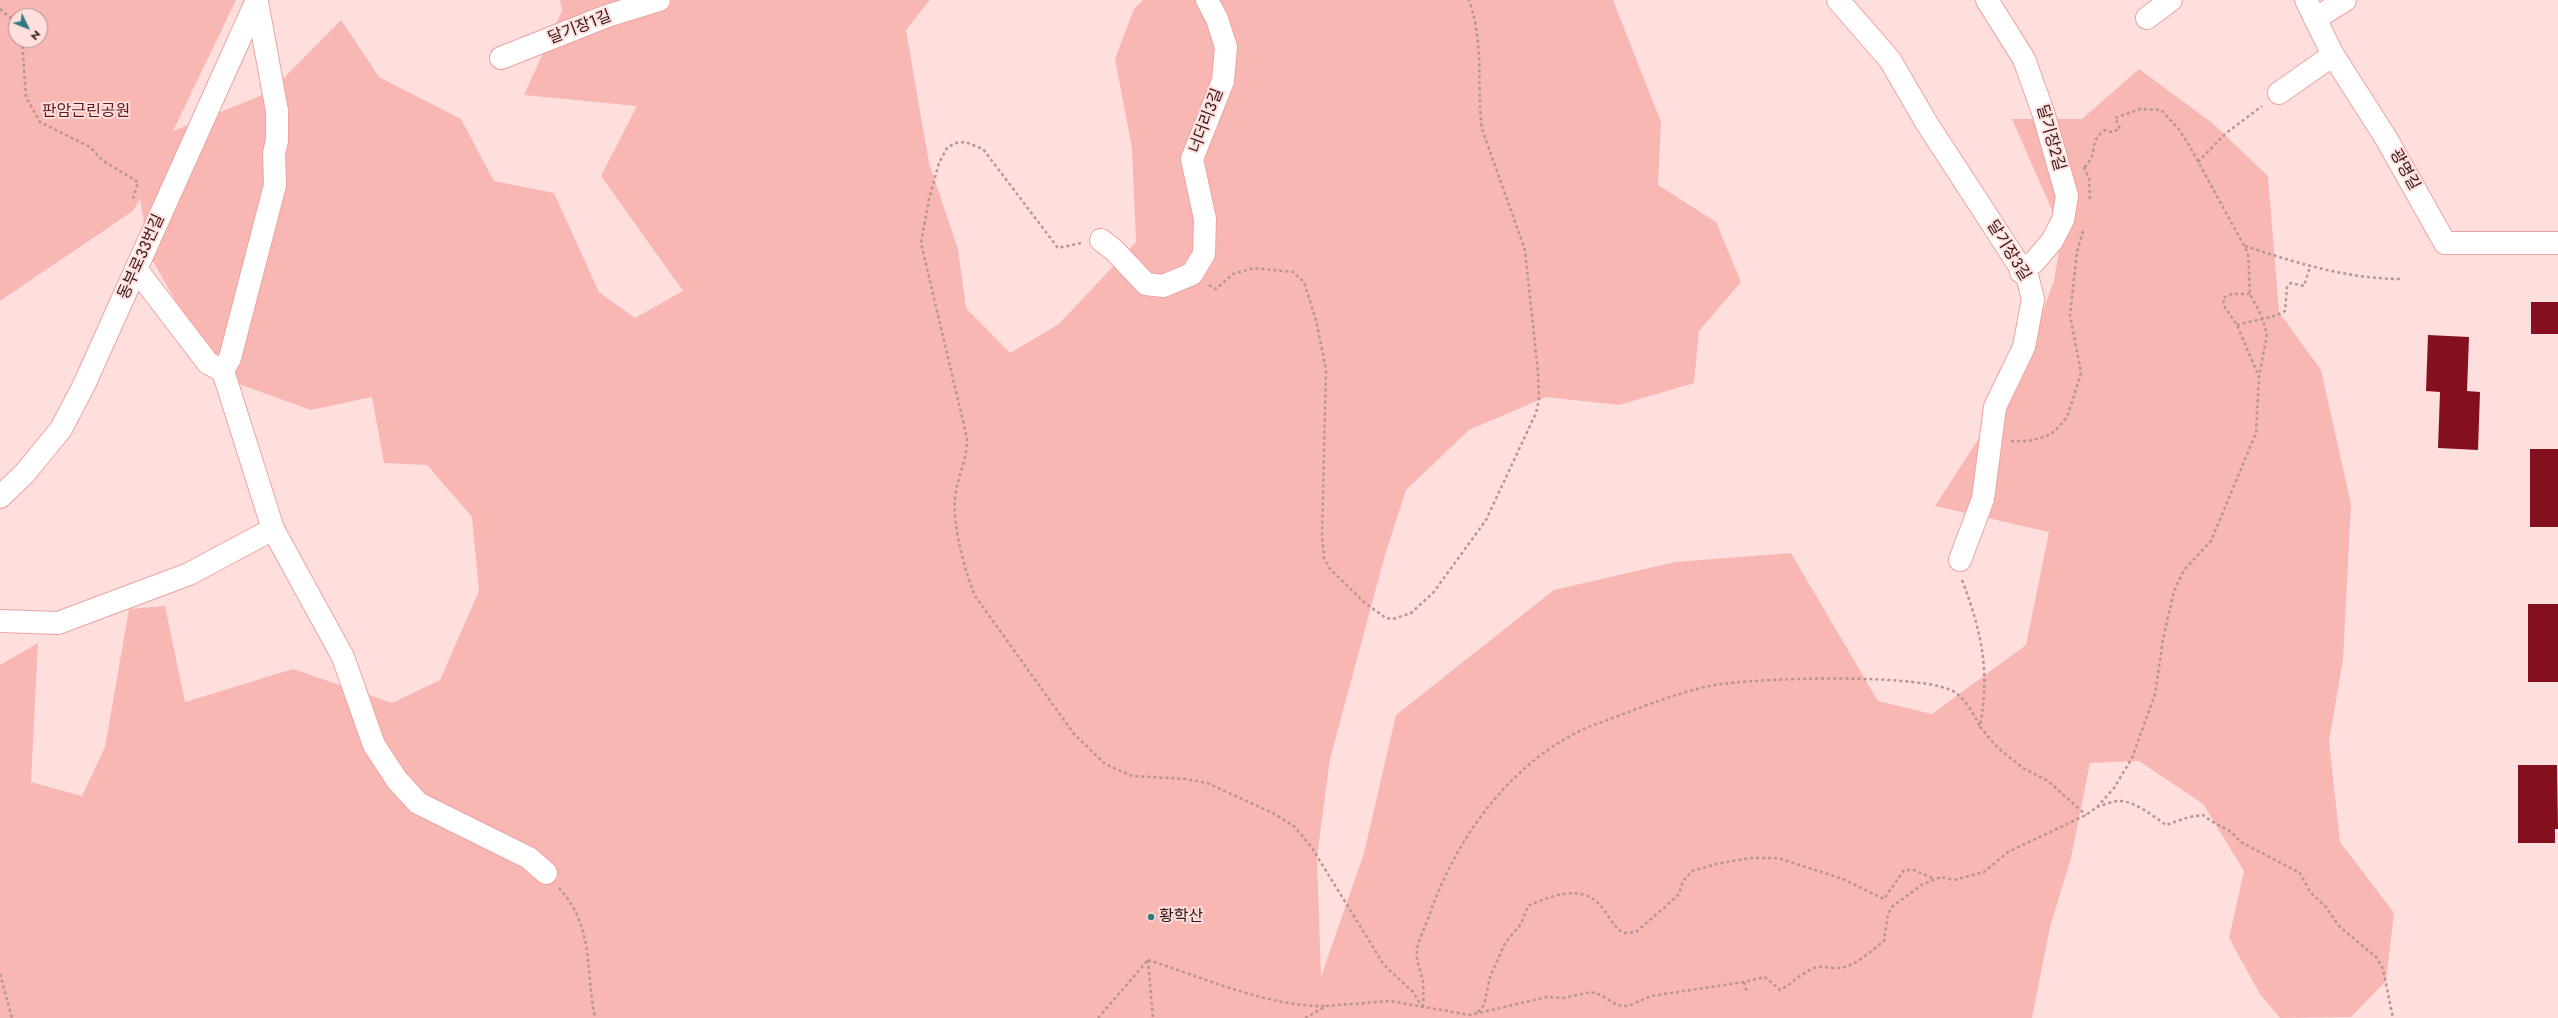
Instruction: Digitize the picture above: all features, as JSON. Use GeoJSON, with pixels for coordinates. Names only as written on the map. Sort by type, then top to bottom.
{"type":"FeatureCollection","features":[{"type":"Feature","properties":{"kind":"street","name":"달기장1길"},"geometry":{"type":"LineString","coordinates":[[502,58],[605,8],[659,0]]}},
{"type":"Feature","properties":{"kind":"street","name":"너더리3길"},"geometry":{"type":"LineString","coordinates":[[1192,274],[1204,254],[1205,219],[1192,159],[1223,80],[1226,47],[1217,19],[1207,0]]}},
{"type":"Feature","properties":{"kind":"street","name":"달기장3길"},"geometry":{"type":"LineString","coordinates":[[1838,0],[1890,60],[2021,272],[2028,279],[2034,298],[2024,347],[1994,407],[1983,499],[1960,560]]}},
{"type":"Feature","properties":{"kind":"street","name":"달기장2길"},"geometry":{"type":"LineString","coordinates":[[1987,0],[2024,59],[2043,112],[2067,196],[2063,220],[2052,241],[2035,261],[2021,272]]}},
{"type":"Feature","properties":{"kind":"street"},"geometry":{"type":"LineString","coordinates":[[2147,18],[2171,0]]}},
{"type":"Feature","properties":{"kind":"street","name":"광명길"},"geometry":{"type":"LineString","coordinates":[[2306,0],[2333,55],[2386,138],[2445,243],[2558,243]]}},
{"type":"Feature","properties":{"kind":"street"},"geometry":{"type":"LineString","coordinates":[[2315,19],[2345,0]]}},
{"type":"Feature","properties":{"kind":"street"},"geometry":{"type":"LineString","coordinates":[[223,371],[230,358],[275,185],[274,153],[277,141],[277,111],[257,1]]}},
{"type":"Feature","properties":{"kind":"street","name":"동부로33번길"},"geometry":{"type":"LineString","coordinates":[[0,497],[25,473],[61,429],[84,385],[257,1]]}},
{"type":"Feature","properties":{"kind":"street"},"geometry":{"type":"LineString","coordinates":[[2279,93],[2333,55]]}},
{"type":"Feature","properties":{"kind":"street"},"geometry":{"type":"LineString","coordinates":[[1101,240],[1114,250],[1146,284],[1163,286],[1192,274]]}},
{"type":"Feature","properties":{"kind":"street"},"geometry":{"type":"LineString","coordinates":[[136,269],[208,363],[223,371],[273,529],[343,657],[374,745],[397,780],[418,803],[529,858],[546,873]]}},
{"type":"Feature","properties":{"kind":"street"},"geometry":{"type":"LineString","coordinates":[[0,621],[58,623],[189,574],[273,529]]}},
{"type":"Feature","properties":{"kind":"path"},"geometry":{"type":"LineString","coordinates":[[1192,274],[1216,289],[1233,274],[1254,268],[1281,269],[1293,272],[1304,282],[1316,320],[1326,369],[1322,536],[1324,558],[1338,579],[1378,614],[1393,619],[1411,613],[1433,592],[1486,520],[1529,430],[1538,400],[1525,250],[1482,129],[1479,112],[1480,49],[1478,28],[1469,0]]}},
{"type":"Feature","properties":{"kind":"path"},"geometry":{"type":"LineString","coordinates":[[0,9],[8,16]]}},
{"type":"Feature","properties":{"kind":"path"},"geometry":{"type":"LineString","coordinates":[[23,48],[26,97],[40,122],[90,147],[102,160],[138,182],[134,199]]}},
{"type":"Feature","properties":{"kind":"path"},"geometry":{"type":"LineString","coordinates":[[2198,162],[2225,134],[2279,93]]}},
{"type":"Feature","properties":{"kind":"path"},"geometry":{"type":"LineString","coordinates":[[1148,960],[1275,1001],[1298,1006],[1326,1006],[1390,1001],[1470,1015],[1547,997],[1563,998],[1591,992],[1601,995],[1617,1005],[1628,1006],[1651,996],[1744,982],[1765,977],[1780,990],[1793,984],[1802,975],[1815,968],[1840,968],[1851,964],[1884,941],[1888,914],[1893,906],[1934,879],[1941,877],[1954,880],[1968,878],[1984,872],[2008,852],[2086,815],[2097,807],[2114,788],[2132,758],[2155,694],[2163,639],[2174,591],[2184,570],[2211,541],[2256,433],[2259,377],[2266,334],[2262,317],[2250,294],[2250,268],[2244,246],[2186,139],[2171,119],[2161,110],[2150,109],[2130,112],[2115,118],[2120,129],[2112,132],[2106,130],[2097,136],[2094,140],[2095,150],[2084,168]]}},
{"type":"Feature","properties":{"kind":"path"},"geometry":{"type":"LineString","coordinates":[[1101,240],[1058,248],[983,149],[965,142],[955,143],[947,148],[939,163],[923,225],[921,242],[967,438],[967,456],[957,489],[955,506],[966,570],[975,596],[1074,734],[1105,764],[1132,776],[1186,779],[1207,783],[1273,813],[1295,827],[1312,848],[1384,965],[1413,992],[1422,1007]]}},
{"type":"Feature","properties":{"kind":"path"},"geometry":{"type":"LineString","coordinates":[[2080,163],[2089,178],[2091,192],[2088,206]]}},
{"type":"Feature","properties":{"kind":"path"},"geometry":{"type":"LineString","coordinates":[[1990,441],[2028,441],[2045,437],[2055,431],[2067,417],[2081,373],[2070,315],[2077,252],[2084,227]]}},
{"type":"Feature","properties":{"kind":"path"},"geometry":{"type":"LineString","coordinates":[[2244,246],[2310,267],[2376,279],[2402,279]]}},
{"type":"Feature","properties":{"kind":"path"},"geometry":{"type":"LineString","coordinates":[[2237,325],[2262,317],[2278,316],[2284,311],[2287,287],[2291,283],[2304,286],[2310,267]]}},
{"type":"Feature","properties":{"kind":"path"},"geometry":{"type":"LineString","coordinates":[[2250,294],[2232,294],[2223,298],[2224,306],[2237,325],[2259,377]]}},
{"type":"Feature","properties":{"kind":"path"},"geometry":{"type":"LineString","coordinates":[[1960,560],[1962,580],[1982,640],[1984,664],[1980,727]]}},
{"type":"Feature","properties":{"kind":"path"},"geometry":{"type":"LineString","coordinates":[[1422,1007],[1424,984],[1417,951],[1440,888],[1454,859],[1502,789],[1556,744],[1572,734],[1588,727],[1716,685],[1834,678],[1929,683],[1955,692],[1970,709],[1980,727],[1998,748],[2023,768],[2048,781],[2086,815]]}},
{"type":"Feature","properties":{"kind":"path"},"geometry":{"type":"LineString","coordinates":[[2097,807],[2118,801],[2129,803],[2151,814],[2166,826],[2189,817],[2203,815],[2212,823],[2236,835],[2239,842],[2300,873],[2310,892],[2326,907],[2339,926],[2376,957],[2383,969],[2393,1018]]}},
{"type":"Feature","properties":{"kind":"path"},"geometry":{"type":"LineString","coordinates":[[1478,1013],[1484,1005],[1490,977],[1505,943],[1521,924],[1528,906],[1565,893],[1578,893],[1593,898],[1604,909],[1612,923],[1624,934],[1636,932],[1665,907],[1679,894],[1683,881],[1692,871],[1716,864],[1750,858],[1778,858],[1843,879],[1884,899],[1904,870],[1914,870],[1934,879]]}},
{"type":"Feature","properties":{"kind":"path"},"geometry":{"type":"LineString","coordinates":[[546,873],[572,902],[580,918],[588,950],[595,1018]]}},
{"type":"Feature","properties":{"kind":"path"},"geometry":{"type":"LineString","coordinates":[[1098,1018],[1148,960]]}},
{"type":"Feature","properties":{"kind":"path"},"geometry":{"type":"LineString","coordinates":[[1148,960],[1153,1018]]}},
{"type":"Feature","properties":{"kind":"path"},"geometry":{"type":"LineString","coordinates":[[0,974],[12,1018]]}},
{"type":"Feature","properties":{"kind":"path"},"geometry":{"type":"LineString","coordinates":[[1744,982],[1747,993]]}},
{"type":"Feature","properties":{"kind":"path"},"geometry":{"type":"LineString","coordinates":[[1305,1018],[1326,1006]]}},
{"type":"Feature","properties":{"kind":"green space","name":"판암근린공원"},"geometry":{"type":"Polygon","coordinates":[[[0,0],[236,0],[173,131],[270,92],[341,20],[379,77],[461,119],[494,181],[554,193],[599,292],[635,318],[683,291],[601,176],[637,106],[524,95],[562,11],[560,0],[930,0],[906,30],[929,163],[958,249],[966,308],[1010,353],[1059,324],[1136,242],[1132,148],[1115,59],[1134,9],[1143,0],[1613,0],[1661,122],[1658,185],[1716,222],[1741,282],[1699,331],[1694,383],[1619,405],[1546,397],[1469,430],[1406,490],[1385,555],[1330,759],[1317,857],[1321,977],[1364,853],[1396,715],[1554,590],[1675,562],[1791,553],[1878,701],[1932,714],[2026,645],[2049,532],[1935,506],[2016,381],[2054,281],[2062,233],[2012,119],[2082,119],[2139,69],[2211,122],[2268,176],[2279,312],[2321,370],[2351,504],[2343,660],[2329,741],[2340,842],[2394,913],[2386,981],[2351,1017],[2280,1018],[2260,994],[2229,938],[2244,871],[2203,804],[2139,761],[2090,763],[2071,858],[2050,927],[2032,1018],[0,1018],[0,665],[38,643],[31,782],[82,796],[105,747],[129,609],[165,606],[185,702],[293,669],[392,703],[440,680],[479,591],[472,517],[427,465],[384,463],[372,397],[311,410],[236,383],[191,328],[150,256],[140,199],[133,211],[0,301],[0,0]]]}},
{"type":"Feature","properties":{"kind":"building"},"geometry":{"type":"Polygon","coordinates":[[[2531,302],[2558,302],[2558,334],[2531,334],[2531,302]]]}},
{"type":"Feature","properties":{"kind":"building"},"geometry":{"type":"Polygon","coordinates":[[[2428,335],[2469,337],[2467,391],[2480,392],[2478,450],[2438,448],[2440,392],[2426,391],[2428,335]]]}},
{"type":"Feature","properties":{"kind":"building"},"geometry":{"type":"Polygon","coordinates":[[[2530,449],[2558,449],[2558,527],[2530,527],[2530,449]]]}},
{"type":"Feature","properties":{"kind":"building"},"geometry":{"type":"Polygon","coordinates":[[[2528,604],[2558,604],[2558,682],[2528,682],[2528,604]]]}},
{"type":"Feature","properties":{"kind":"building"},"geometry":{"type":"Polygon","coordinates":[[[2518,765],[2557,765],[2558,829],[2555,829],[2555,843],[2518,843],[2518,765]]]}},
{"type":"Feature","properties":{"kind":"place","name":"황학산"},"geometry":{"type":"Point","coordinates":[1151,917]}}]}
